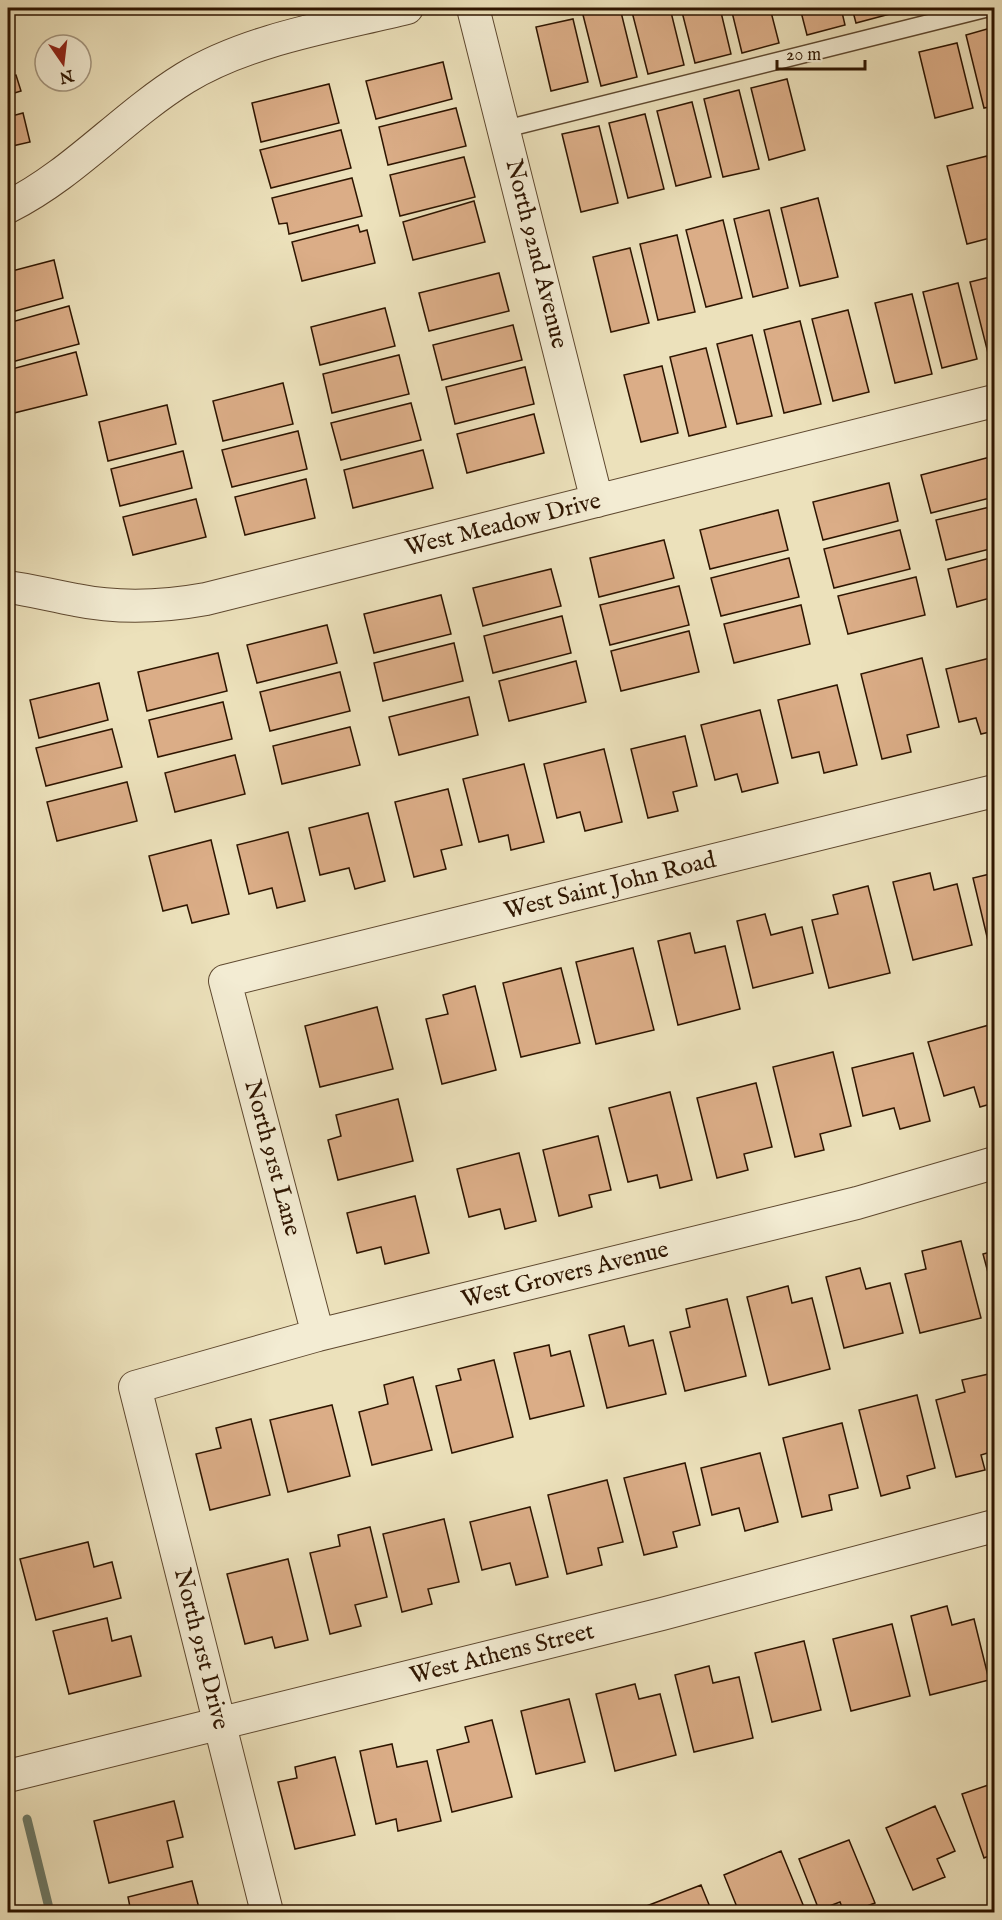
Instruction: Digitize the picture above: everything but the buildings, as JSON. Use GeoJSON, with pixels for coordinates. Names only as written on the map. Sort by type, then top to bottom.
{"type":"FeatureCollection","features":[{"type":"Feature","properties":{"kind":"street"},"geometry":{"type":"LineString","coordinates":[[8,207],[31,195],[68,170],[154,98],[186,77],[215,62],[279,39],[407,8]]}},
{"type":"Feature","properties":{"kind":"street","name":"North 92nd Avenue"},"geometry":{"type":"LineString","coordinates":[[473,8],[597,501]]}},
{"type":"Feature","properties":{"kind":"street","name":"West Meadow Drive"},"geometry":{"type":"LineString","coordinates":[[8,587],[100,604],[151,607],[178,604],[236,592],[994,401]]}},
{"type":"Feature","properties":{"kind":"street","name":"West Saint John Road"},"geometry":{"type":"LineString","coordinates":[[225,981],[994,791]]}},
{"type":"Feature","properties":{"kind":"street","name":"North 91st Lane"},"geometry":{"type":"LineString","coordinates":[[225,981],[318,1335]]}},
{"type":"Feature","properties":{"kind":"street","name":"West Grovers Avenue"},"geometry":{"type":"LineString","coordinates":[[135,1387],[318,1335],[857,1203],[994,1163]]}},
{"type":"Feature","properties":{"kind":"street","name":"North 91st Drive"},"geometry":{"type":"LineString","coordinates":[[135,1387],[267,1912]]}},
{"type":"Feature","properties":{"kind":"street","name":"West Athens Street"},"geometry":{"type":"LineString","coordinates":[[8,1776],[662,1614],[994,1526]]}},
{"type":"Feature","properties":{"kind":"lane"},"geometry":{"type":"LineString","coordinates":[[505,129],[989,8]]}},
{"type":"Feature","properties":{"kind":"waterway"},"geometry":{"type":"LineString","coordinates":[[27,1819],[50,1912]]}}]}
